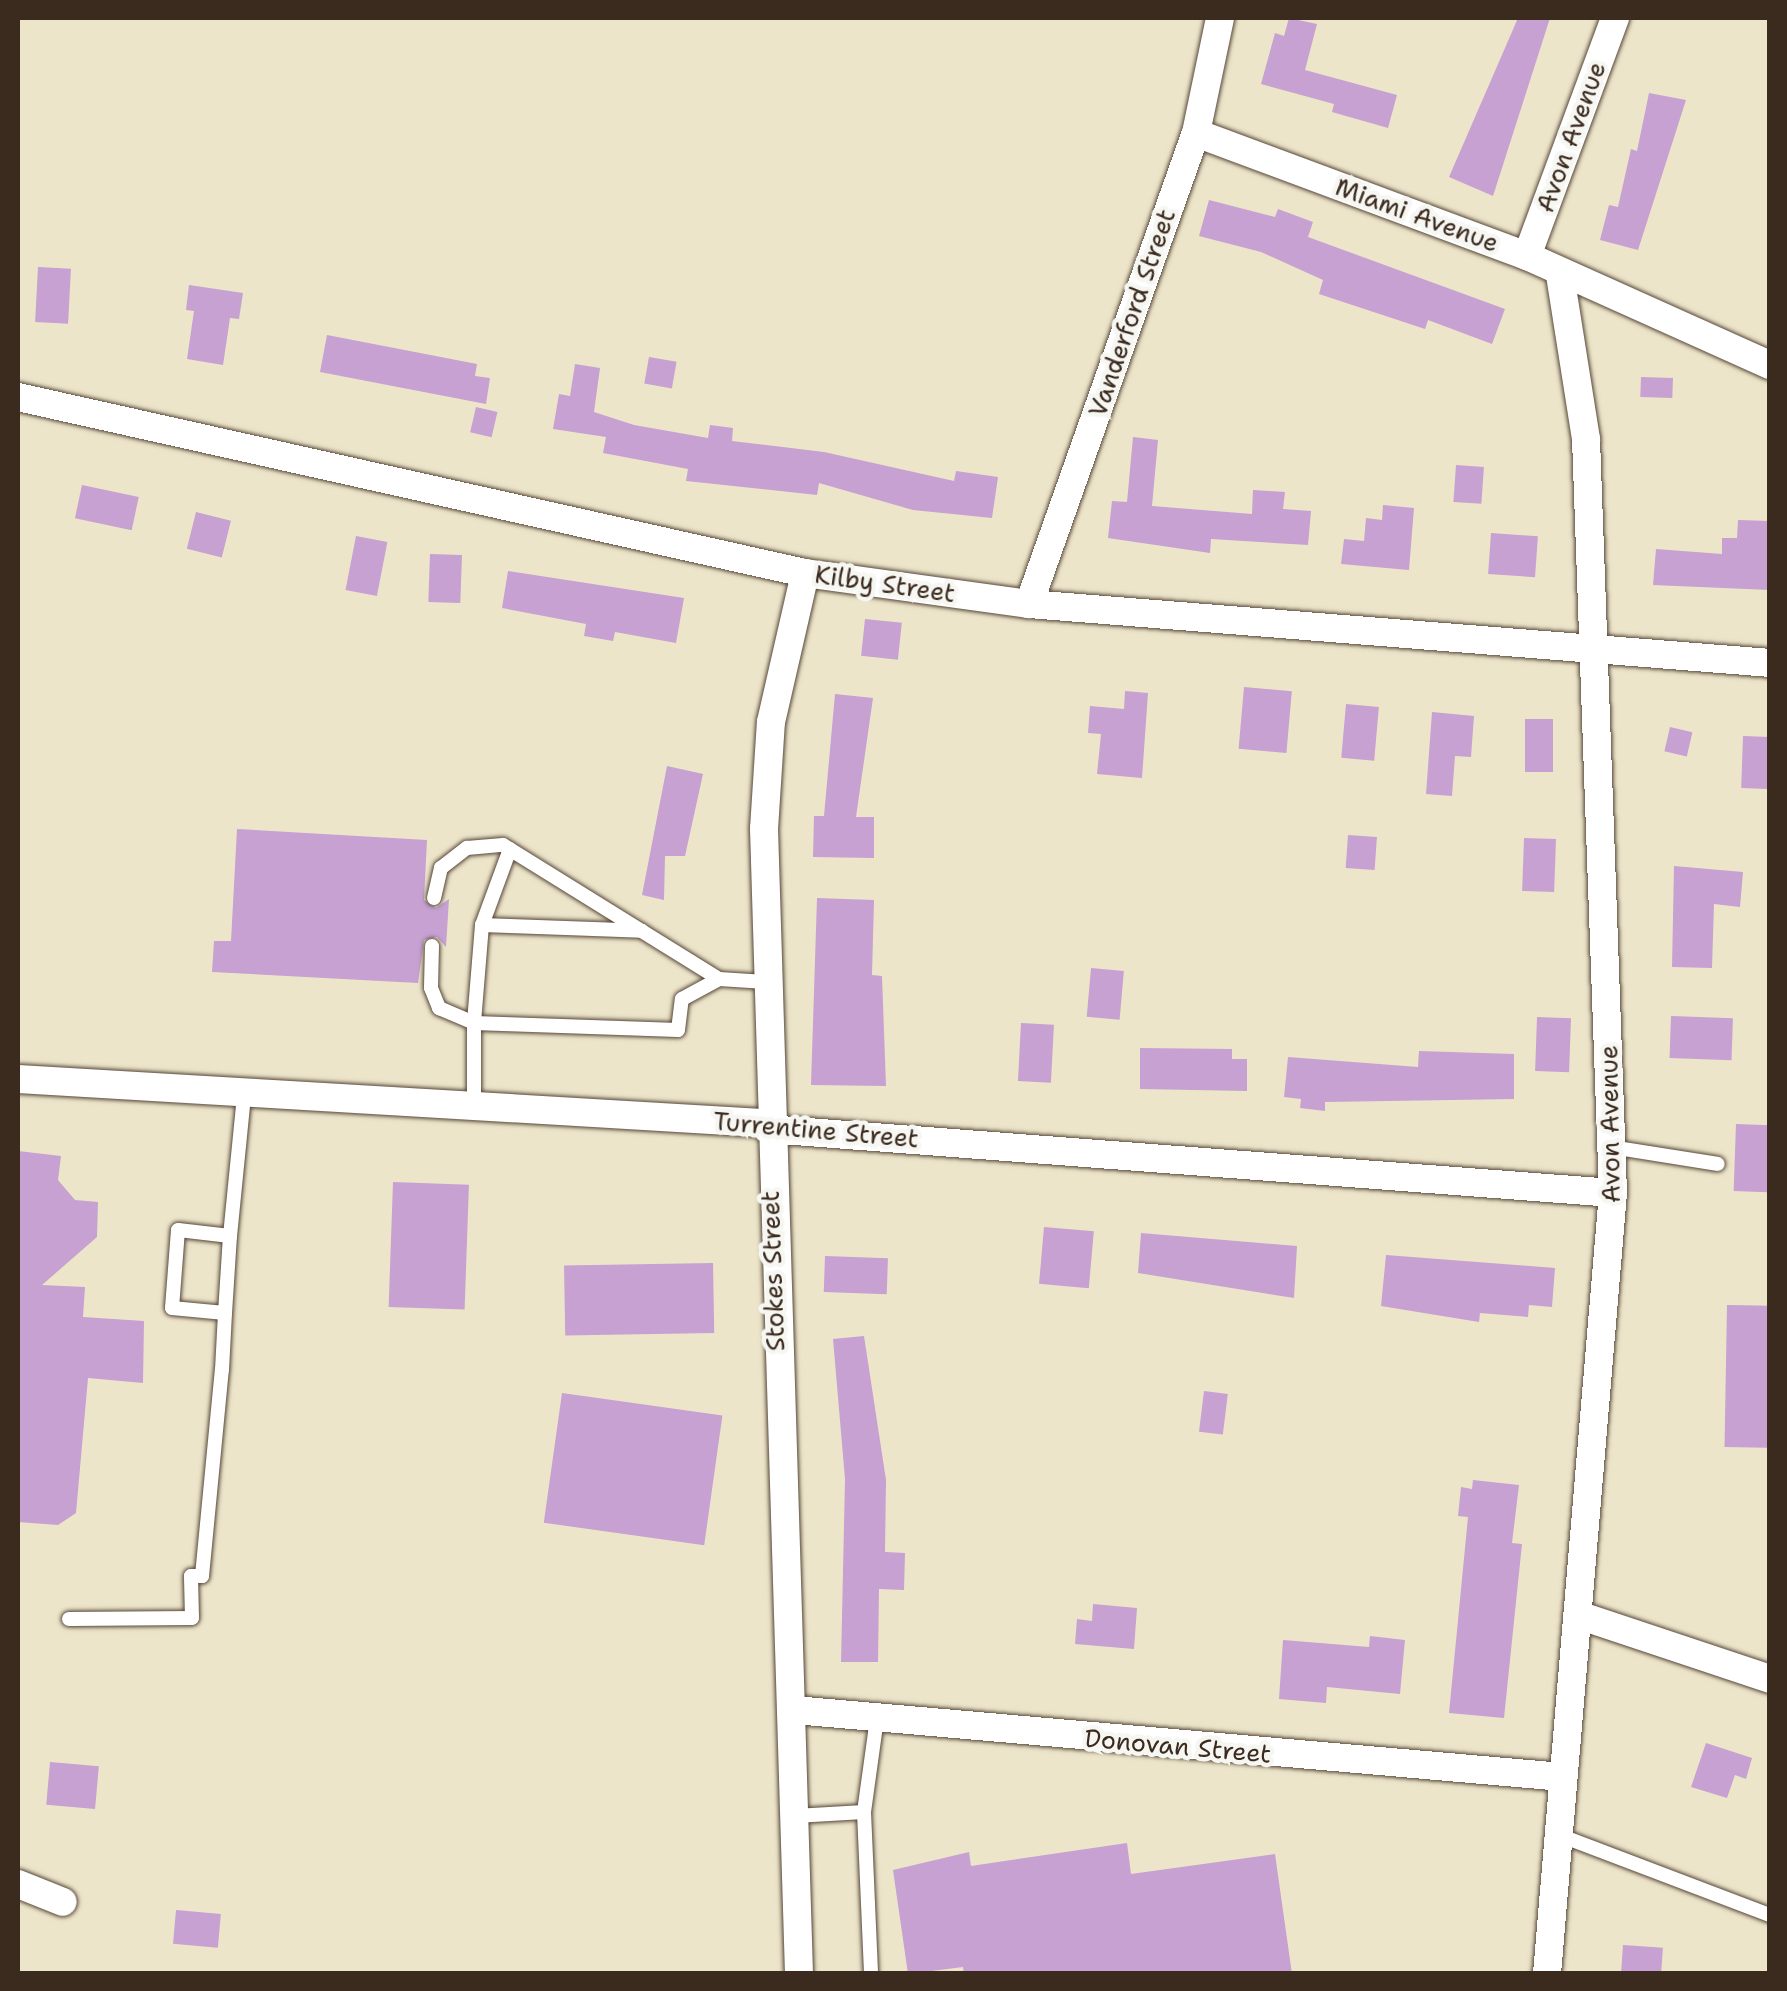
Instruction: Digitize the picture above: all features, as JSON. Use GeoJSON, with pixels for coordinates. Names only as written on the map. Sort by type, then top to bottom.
{"type":"FeatureCollection","features":[{"type":"Feature","properties":{"kind":"street","name":"Vanderford Street"},"geometry":{"type":"LineString","coordinates":[[1029,604],[1196,133],[1220,18]]}},
{"type":"Feature","properties":{"kind":"street","name":"Avon Avenue"},"geometry":{"type":"LineString","coordinates":[[1527,256],[1615,18]]}},
{"type":"Feature","properties":{"kind":"street","name":"Miami Avenue"},"geometry":{"type":"LineString","coordinates":[[1196,133],[1527,256],[1560,275],[1770,365]]}},
{"type":"Feature","properties":{"kind":"street","name":"Avon Avenue"},"geometry":{"type":"LineString","coordinates":[[1546,1974],[1613,1192],[1586,439],[1560,275]]}},
{"type":"Feature","properties":{"kind":"street","name":"Kilby Street"},"geometry":{"type":"LineString","coordinates":[[18,397],[805,573],[1029,604],[1770,663]]}},
{"type":"Feature","properties":{"kind":"street","name":"Stokes Street"},"geometry":{"type":"LineString","coordinates":[[798,1974],[794,1710],[768,1128],[766,757],[805,573]]}},
{"type":"Feature","properties":{"kind":"street","name":"Turrentine Street"},"geometry":{"type":"LineString","coordinates":[[18,1079],[244,1096],[762,1123],[768,1128],[1613,1192]]}},
{"type":"Feature","properties":{"kind":"street"},"geometry":{"type":"LineString","coordinates":[[1578,1615],[1770,1679]]}},
{"type":"Feature","properties":{"kind":"street","name":"Donovan Street"},"geometry":{"type":"LineString","coordinates":[[794,1710],[1564,1777]]}},
{"type":"Feature","properties":{"kind":"street"},"geometry":{"type":"LineString","coordinates":[[18,1884],[63,1902]]}},
{"type":"Feature","properties":{"kind":"lane"},"geometry":{"type":"LineString","coordinates":[[434,898],[441,868],[467,848],[510,849],[719,979],[766,982]]}},
{"type":"Feature","properties":{"kind":"lane"},"geometry":{"type":"LineString","coordinates":[[474,1108],[474,1023],[482,925],[510,849]]}},
{"type":"Feature","properties":{"kind":"lane"},"geometry":{"type":"LineString","coordinates":[[482,925],[642,931]]}},
{"type":"Feature","properties":{"kind":"lane"},"geometry":{"type":"LineString","coordinates":[[432,946],[431,988],[439,1008],[474,1023],[678,1030],[682,999],[719,979]]}},
{"type":"Feature","properties":{"kind":"lane"},"geometry":{"type":"LineString","coordinates":[[69,1619],[192,1618],[191,1576],[202,1576],[244,1096]]}},
{"type":"Feature","properties":{"kind":"lane"},"geometry":{"type":"LineString","coordinates":[[1611,1147],[1718,1164]]}},
{"type":"Feature","properties":{"kind":"lane"},"geometry":{"type":"LineString","coordinates":[[226,1312],[172,1308],[178,1230],[230,1236]]}},
{"type":"Feature","properties":{"kind":"lane"},"geometry":{"type":"LineString","coordinates":[[871,1974],[864,1812],[877,1718]]}},
{"type":"Feature","properties":{"kind":"lane"},"geometry":{"type":"LineString","coordinates":[[795,1816],[864,1812]]}},
{"type":"Feature","properties":{"kind":"lane"},"geometry":{"type":"LineString","coordinates":[[1558,1835],[1770,1915]]}},
{"type":"Feature","properties":{"kind":"building"},"geometry":{"type":"Polygon","coordinates":[[[1289,18],[1317,24],[1305,70],[1397,95],[1388,128],[1332,112],[1334,104],[1261,84],[1275,33],[1284,36],[1289,18]]]}},
{"type":"Feature","properties":{"kind":"building"},"geometry":{"type":"Polygon","coordinates":[[[1518,18],[1550,18],[1493,196],[1449,177],[1518,18]]]}},
{"type":"Feature","properties":{"kind":"building"},"geometry":{"type":"Polygon","coordinates":[[[1649,93],[1686,100],[1638,250],[1600,240],[1609,205],[1618,207],[1631,149],[1637,151],[1649,93]]]}},
{"type":"Feature","properties":{"kind":"building"},"geometry":{"type":"Polygon","coordinates":[[[1209,200],[1275,217],[1278,209],[1313,222],[1308,237],[1505,309],[1492,344],[1428,320],[1425,329],[1319,294],[1323,280],[1261,252],[1199,236],[1209,200]]]}},
{"type":"Feature","properties":{"kind":"building"},"geometry":{"type":"Polygon","coordinates":[[[38,267],[71,269],[68,324],[35,322],[38,267]]]}},
{"type":"Feature","properties":{"kind":"building"},"geometry":{"type":"Polygon","coordinates":[[[189,285],[243,293],[239,319],[230,318],[223,365],[187,359],[194,311],[186,310],[189,285]]]}},
{"type":"Feature","properties":{"kind":"building"},"geometry":{"type":"Polygon","coordinates":[[[327,335],[477,364],[475,376],[490,378],[486,404],[320,372],[327,335]]]}},
{"type":"Feature","properties":{"kind":"building"},"geometry":{"type":"Polygon","coordinates":[[[649,357],[677,362],[672,388],[644,384],[649,357]]]}},
{"type":"Feature","properties":{"kind":"building"},"geometry":{"type":"Polygon","coordinates":[[[575,364],[600,368],[594,412],[634,425],[708,438],[710,425],[733,428],[732,441],[824,452],[954,481],[956,471],[998,477],[992,518],[913,510],[819,483],[817,495],[686,481],[688,469],[603,453],[606,437],[553,429],[559,394],[570,396],[575,364]]]}},
{"type":"Feature","properties":{"kind":"building"},"geometry":{"type":"Polygon","coordinates":[[[1641,377],[1673,378],[1672,398],[1640,397],[1641,377]]]}},
{"type":"Feature","properties":{"kind":"building"},"geometry":{"type":"Polygon","coordinates":[[[476,407],[497,412],[492,437],[470,432],[476,407]]]}},
{"type":"Feature","properties":{"kind":"building"},"geometry":{"type":"Polygon","coordinates":[[[1133,437],[1158,440],[1152,506],[1252,514],[1253,490],[1285,492],[1283,509],[1311,511],[1308,545],[1211,539],[1210,553],[1108,538],[1112,501],[1127,502],[1133,437]]]}},
{"type":"Feature","properties":{"kind":"building"},"geometry":{"type":"Polygon","coordinates":[[[1456,465],[1484,467],[1481,504],[1453,502],[1456,465]]]}},
{"type":"Feature","properties":{"kind":"building"},"geometry":{"type":"Polygon","coordinates":[[[82,485],[139,497],[132,530],[75,518],[82,485]]]}},
{"type":"Feature","properties":{"kind":"building"},"geometry":{"type":"Polygon","coordinates":[[[1383,505],[1414,508],[1409,570],[1341,564],[1344,539],[1364,541],[1366,518],[1382,520],[1383,505]]]}},
{"type":"Feature","properties":{"kind":"building"},"geometry":{"type":"Polygon","coordinates":[[[196,512],[231,521],[222,558],[187,549],[196,512]]]}},
{"type":"Feature","properties":{"kind":"building"},"geometry":{"type":"Polygon","coordinates":[[[1738,520],[1770,521],[1770,590],[1653,585],[1656,549],[1722,554],[1722,538],[1737,538],[1738,520]]]}},
{"type":"Feature","properties":{"kind":"building"},"geometry":{"type":"Polygon","coordinates":[[[1491,533],[1538,536],[1535,577],[1488,574],[1491,533]]]}},
{"type":"Feature","properties":{"kind":"building"},"geometry":{"type":"Polygon","coordinates":[[[356,536],[387,542],[377,596],[346,590],[356,536]]]}},
{"type":"Feature","properties":{"kind":"building"},"geometry":{"type":"Polygon","coordinates":[[[430,554],[462,555],[460,603],[428,602],[430,554]]]}},
{"type":"Feature","properties":{"kind":"building"},"geometry":{"type":"Polygon","coordinates":[[[508,571],[684,598],[676,643],[615,632],[613,641],[584,636],[586,624],[502,608],[508,571]]]}},
{"type":"Feature","properties":{"kind":"building"},"geometry":{"type":"Polygon","coordinates":[[[865,619],[902,623],[898,660],[861,656],[865,619]]]}},
{"type":"Feature","properties":{"kind":"building"},"geometry":{"type":"Polygon","coordinates":[[[1244,687],[1292,691],[1286,753],[1239,749],[1244,687]]]}},
{"type":"Feature","properties":{"kind":"building"},"geometry":{"type":"Polygon","coordinates":[[[1125,691],[1148,693],[1142,778],[1097,774],[1101,734],[1088,733],[1090,706],[1124,709],[1125,691]]]}},
{"type":"Feature","properties":{"kind":"building"},"geometry":{"type":"Polygon","coordinates":[[[835,694],[873,698],[856,817],[874,817],[874,858],[813,857],[814,816],[824,816],[835,694]]]}},
{"type":"Feature","properties":{"kind":"building"},"geometry":{"type":"Polygon","coordinates":[[[1346,704],[1379,707],[1374,761],[1341,758],[1346,704]]]}},
{"type":"Feature","properties":{"kind":"building"},"geometry":{"type":"Polygon","coordinates":[[[1432,712],[1474,716],[1471,757],[1455,756],[1452,796],[1426,794],[1432,712]]]}},
{"type":"Feature","properties":{"kind":"building"},"geometry":{"type":"Polygon","coordinates":[[[1525,719],[1553,719],[1553,772],[1525,772],[1525,719]]]}},
{"type":"Feature","properties":{"kind":"building"},"geometry":{"type":"Polygon","coordinates":[[[1670,727],[1692,732],[1687,757],[1664,751],[1670,727]]]}},
{"type":"Feature","properties":{"kind":"building"},"geometry":{"type":"Polygon","coordinates":[[[1743,736],[1770,737],[1768,789],[1741,788],[1743,736]]]}},
{"type":"Feature","properties":{"kind":"building"},"geometry":{"type":"Polygon","coordinates":[[[667,766],[703,774],[685,856],[665,856],[664,900],[642,895],[667,766]]]}},
{"type":"Feature","properties":{"kind":"building"},"geometry":{"type":"Polygon","coordinates":[[[237,829],[427,840],[424,900],[436,908],[449,899],[446,947],[437,937],[424,940],[418,983],[212,972],[214,941],[231,941],[237,829]]]}},
{"type":"Feature","properties":{"kind":"building"},"geometry":{"type":"Polygon","coordinates":[[[1348,835],[1377,837],[1375,870],[1346,868],[1348,835]]]}},
{"type":"Feature","properties":{"kind":"building"},"geometry":{"type":"Polygon","coordinates":[[[1524,838],[1556,839],[1554,892],[1522,891],[1524,838]]]}},
{"type":"Feature","properties":{"kind":"building"},"geometry":{"type":"Polygon","coordinates":[[[1674,866],[1743,872],[1740,907],[1714,904],[1712,968],[1672,967],[1674,866]]]}},
{"type":"Feature","properties":{"kind":"building"},"geometry":{"type":"Polygon","coordinates":[[[817,898],[874,900],[872,975],[882,976],[886,1086],[811,1085],[817,898]]]}},
{"type":"Feature","properties":{"kind":"building"},"geometry":{"type":"Polygon","coordinates":[[[1091,968],[1124,971],[1120,1020],[1087,1017],[1091,968]]]}},
{"type":"Feature","properties":{"kind":"building"},"geometry":{"type":"Polygon","coordinates":[[[1671,1016],[1733,1018],[1731,1060],[1670,1058],[1671,1016]]]}},
{"type":"Feature","properties":{"kind":"building"},"geometry":{"type":"Polygon","coordinates":[[[1537,1017],[1571,1018],[1569,1072],[1535,1071],[1537,1017]]]}},
{"type":"Feature","properties":{"kind":"building"},"geometry":{"type":"Polygon","coordinates":[[[1021,1023],[1054,1025],[1051,1083],[1018,1081],[1021,1023]]]}},
{"type":"Feature","properties":{"kind":"building"},"geometry":{"type":"Polygon","coordinates":[[[1140,1048],[1232,1049],[1232,1059],[1247,1059],[1247,1091],[1140,1089],[1140,1048]]]}},
{"type":"Feature","properties":{"kind":"building"},"geometry":{"type":"Polygon","coordinates":[[[1419,1051],[1514,1054],[1514,1099],[1325,1102],[1325,1111],[1300,1108],[1301,1099],[1284,1097],[1288,1057],[1418,1067],[1419,1051]]]}},
{"type":"Feature","properties":{"kind":"building"},"geometry":{"type":"Polygon","coordinates":[[[1736,1124],[1770,1125],[1768,1192],[1734,1191],[1736,1124]]]}},
{"type":"Feature","properties":{"kind":"building"},"geometry":{"type":"Polygon","coordinates":[[[18,1151],[61,1156],[58,1180],[75,1200],[98,1202],[97,1237],[42,1285],[85,1287],[83,1317],[144,1321],[143,1383],[88,1378],[76,1513],[58,1525],[18,1522],[18,1151]]]}},
{"type":"Feature","properties":{"kind":"building"},"geometry":{"type":"Polygon","coordinates":[[[393,1182],[469,1185],[465,1310],[389,1307],[393,1182]]]}},
{"type":"Feature","properties":{"kind":"building"},"geometry":{"type":"Polygon","coordinates":[[[1044,1227],[1094,1231],[1089,1288],[1039,1284],[1044,1227]]]}},
{"type":"Feature","properties":{"kind":"building"},"geometry":{"type":"Polygon","coordinates":[[[1141,1233],[1297,1246],[1294,1298],[1138,1273],[1141,1233]]]}},
{"type":"Feature","properties":{"kind":"building"},"geometry":{"type":"Polygon","coordinates":[[[1386,1255],[1555,1268],[1552,1307],[1529,1305],[1528,1317],[1480,1313],[1479,1322],[1381,1306],[1386,1255]]]}},
{"type":"Feature","properties":{"kind":"building"},"geometry":{"type":"Polygon","coordinates":[[[825,1256],[888,1258],[887,1294],[824,1292],[825,1256]]]}},
{"type":"Feature","properties":{"kind":"building"},"geometry":{"type":"Polygon","coordinates":[[[713,1263],[714,1333],[565,1336],[564,1266],[713,1263]]]}},
{"type":"Feature","properties":{"kind":"building"},"geometry":{"type":"Polygon","coordinates":[[[1727,1305],[1770,1306],[1768,1448],[1725,1447],[1727,1305]]]}},
{"type":"Feature","properties":{"kind":"building"},"geometry":{"type":"Polygon","coordinates":[[[864,1336],[886,1480],[885,1552],[905,1553],[904,1590],[879,1589],[878,1662],[841,1662],[845,1479],[833,1339],[864,1336]]]}},
{"type":"Feature","properties":{"kind":"building"},"geometry":{"type":"Polygon","coordinates":[[[1204,1391],[1228,1394],[1223,1435],[1199,1432],[1204,1391]]]}},
{"type":"Feature","properties":{"kind":"building"},"geometry":{"type":"Polygon","coordinates":[[[562,1393],[722,1416],[704,1545],[544,1523],[562,1393]]]}},
{"type":"Feature","properties":{"kind":"building"},"geometry":{"type":"Polygon","coordinates":[[[1473,1480],[1519,1485],[1512,1543],[1522,1544],[1504,1718],[1449,1713],[1468,1517],[1458,1516],[1461,1487],[1472,1489],[1473,1480]]]}},
{"type":"Feature","properties":{"kind":"building"},"geometry":{"type":"Polygon","coordinates":[[[1093,1604],[1137,1608],[1134,1649],[1075,1644],[1077,1619],[1092,1621],[1093,1604]]]}},
{"type":"Feature","properties":{"kind":"building"},"geometry":{"type":"Polygon","coordinates":[[[1370,1636],[1405,1640],[1400,1694],[1327,1687],[1326,1703],[1279,1699],[1283,1640],[1369,1647],[1370,1636]]]}},
{"type":"Feature","properties":{"kind":"building"},"geometry":{"type":"Polygon","coordinates":[[[1706,1743],[1752,1758],[1746,1779],[1735,1775],[1727,1798],[1691,1787],[1706,1743]]]}},
{"type":"Feature","properties":{"kind":"building"},"geometry":{"type":"Polygon","coordinates":[[[50,1762],[99,1766],[95,1809],[46,1805],[50,1762]]]}},
{"type":"Feature","properties":{"kind":"building"},"geometry":{"type":"Polygon","coordinates":[[[1127,1843],[1131,1874],[1275,1854],[1292,1974],[964,1974],[963,1967],[908,1974],[893,1870],[969,1852],[971,1866],[1127,1843]]]}},
{"type":"Feature","properties":{"kind":"building"},"geometry":{"type":"Polygon","coordinates":[[[176,1910],[221,1914],[218,1948],[173,1944],[176,1910]]]}},
{"type":"Feature","properties":{"kind":"building"},"geometry":{"type":"Polygon","coordinates":[[[1623,1945],[1663,1948],[1661,1974],[1621,1974],[1623,1945]]]}}]}
